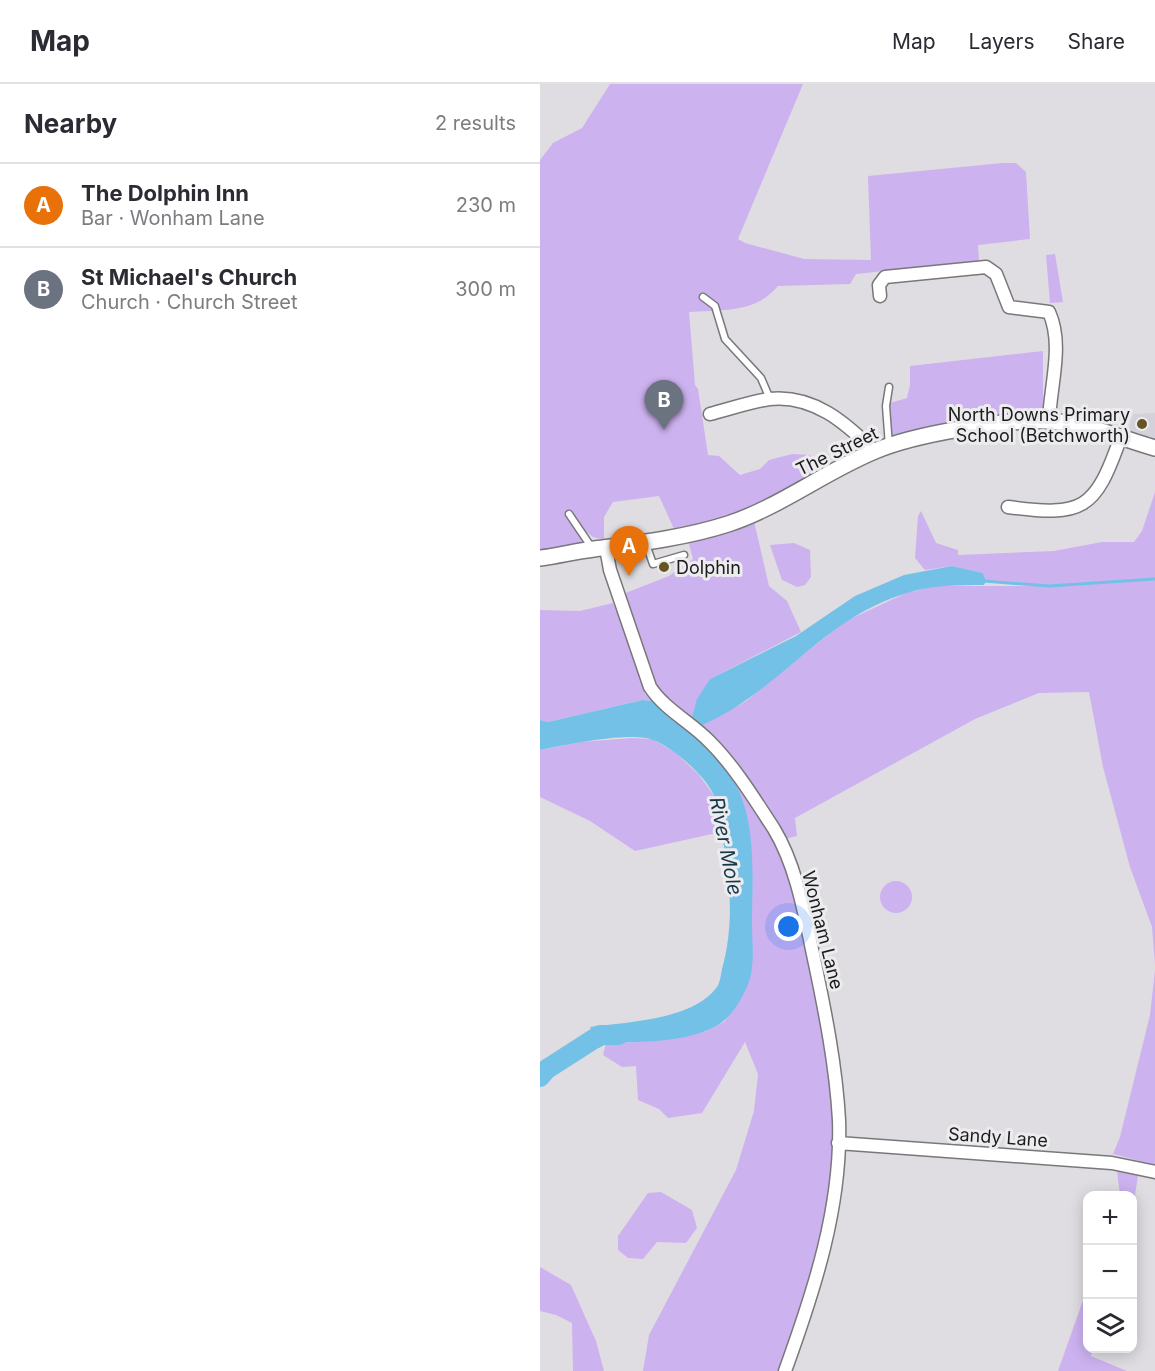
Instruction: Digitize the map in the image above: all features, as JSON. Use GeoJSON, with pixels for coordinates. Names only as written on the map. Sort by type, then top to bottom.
{"type":"FeatureCollection","features":[{"type":"Feature","properties":{"kind":"street"},"geometry":{"type":"LineString","coordinates":[[880,296],[879,285],[885,277],[986,267],[996,274],[1009,307],[1049,312],[1054,324],[1056,344],[1049,421]]}},
{"type":"Feature","properties":{"kind":"street"},"geometry":{"type":"LineString","coordinates":[[710,414],[770,399],[798,401],[827,410],[874,451]]}},
{"type":"Feature","properties":{"kind":"street","name":"The Street"},"geometry":{"type":"LineString","coordinates":[[540,558],[599,548],[646,544],[693,534],[760,512],[874,451],[945,433],[1049,421],[1073,424],[1155,448]]}},
{"type":"Feature","properties":{"kind":"street"},"geometry":{"type":"LineString","coordinates":[[1008,507],[1065,511],[1084,504],[1094,496],[1105,479],[1120,439]]}},
{"type":"Feature","properties":{"kind":"street","name":"Wonham Lane"},"geometry":{"type":"LineString","coordinates":[[599,548],[610,570],[650,687],[660,702],[681,717],[716,749],[746,788],[775,831],[805,914],[836,1090],[838,1143],[833,1198],[821,1262],[785,1371]]}},
{"type":"Feature","properties":{"kind":"street","name":"Sandy Lane"},"geometry":{"type":"LineString","coordinates":[[838,1143],[1112,1163],[1155,1173]]}},
{"type":"Feature","properties":{"kind":"lane"},"geometry":{"type":"LineString","coordinates":[[703,297],[716,306],[725,339],[761,378],[770,399]]}},
{"type":"Feature","properties":{"kind":"lane"},"geometry":{"type":"LineString","coordinates":[[890,387],[886,406],[890,446]]}},
{"type":"Feature","properties":{"kind":"lane"},"geometry":{"type":"LineString","coordinates":[[569,514],[599,548]]}},
{"type":"Feature","properties":{"kind":"lane"},"geometry":{"type":"LineString","coordinates":[[646,544],[653,564],[684,555]]}},
{"type":"Feature","properties":{"kind":"shaded area"},"geometry":{"type":"Polygon","coordinates":[[[610,84],[803,84],[738,239],[745,243],[804,259],[871,260],[868,176],[1003,163],[1016,163],[1026,172],[1030,239],[978,245],[979,261],[856,274],[850,284],[778,286],[769,295],[748,306],[689,312],[695,385],[698,389],[708,455],[719,456],[740,475],[760,469],[769,460],[792,454],[810,455],[820,471],[818,475],[730,517],[675,531],[659,496],[613,502],[604,517],[604,540],[593,537],[580,527],[576,529],[582,541],[579,544],[540,553],[540,160],[553,143],[582,128],[610,84]]]}},
{"type":"Feature","properties":{"kind":"shaded area"},"geometry":{"type":"Polygon","coordinates":[[[1055,254],[1063,302],[1050,303],[1046,255],[1055,254]]]}},
{"type":"Feature","properties":{"kind":"shaded area"},"geometry":{"type":"Polygon","coordinates":[[[1043,351],[1043,407],[1036,416],[892,440],[890,403],[907,398],[910,366],[1043,351]]]}},
{"type":"Feature","properties":{"kind":"shaded area","name":"North Downs Primary School (Betchworth)"},"geometry":{"type":"Polygon","coordinates":[[[1155,413],[1155,443],[1127,434],[1133,414],[1155,413]]]}},
{"type":"Feature","properties":{"kind":"shaded area"},"geometry":{"type":"Polygon","coordinates":[[[1155,492],[1155,964],[1152,927],[1130,867],[1103,767],[1089,692],[1039,693],[975,719],[795,818],[797,836],[785,839],[699,727],[746,701],[844,622],[906,593],[935,586],[1035,586],[986,581],[983,573],[952,566],[925,570],[915,558],[918,516],[921,511],[936,543],[958,550],[958,555],[1054,551],[1102,542],[1134,542],[1142,531],[1155,492]]]}},
{"type":"Feature","properties":{"kind":"shaded area"},"geometry":{"type":"Polygon","coordinates":[[[754,521],[769,586],[787,601],[801,632],[710,679],[691,721],[656,691],[623,594],[669,576],[693,559],[688,540],[754,521]]]}},
{"type":"Feature","properties":{"kind":"shaded area"},"geometry":{"type":"Polygon","coordinates":[[[794,543],[810,550],[811,577],[805,585],[797,587],[782,580],[770,545],[794,543]]]}},
{"type":"Feature","properties":{"kind":"shaded area"},"geometry":{"type":"Polygon","coordinates":[[[613,603],[625,630],[645,694],[652,701],[643,700],[548,722],[540,720],[540,610],[580,611],[613,603]]]}},
{"type":"Feature","properties":{"kind":"shaded area"},"geometry":{"type":"Polygon","coordinates":[[[632,738],[652,739],[676,753],[699,775],[715,797],[721,832],[635,851],[590,821],[540,797],[540,750],[580,742],[632,738]]]}},
{"type":"Feature","properties":{"kind":"shaded area"},"geometry":{"type":"Polygon","coordinates":[[[731,777],[776,841],[803,922],[832,1084],[834,1156],[824,1227],[803,1305],[779,1371],[643,1371],[649,1335],[736,1170],[754,1111],[758,1074],[745,1042],[702,1113],[668,1118],[659,1109],[638,1100],[636,1066],[622,1067],[603,1055],[606,1043],[640,1042],[704,1032],[724,1022],[741,998],[749,980],[752,914],[744,811],[731,777]]]}},
{"type":"Feature","properties":{"kind":"shaded area"},"geometry":{"type":"Polygon","coordinates":[[[896,881],[907,886],[912,897],[907,908],[896,913],[885,908],[880,897],[885,886],[896,881]]]}},
{"type":"Feature","properties":{"kind":"shaded area"},"geometry":{"type":"Polygon","coordinates":[[[1155,970],[1155,1165],[1113,1154],[1120,1137],[1150,1015],[1155,970]]]}},
{"type":"Feature","properties":{"kind":"shaded area"},"geometry":{"type":"Polygon","coordinates":[[[1117,1171],[1138,1176],[1136,1191],[1120,1191],[1117,1171]]]}},
{"type":"Feature","properties":{"kind":"shaded area"},"geometry":{"type":"Polygon","coordinates":[[[661,1192],[692,1210],[697,1228],[686,1243],[657,1242],[643,1259],[628,1258],[618,1250],[618,1236],[648,1193],[661,1192]]]}},
{"type":"Feature","properties":{"kind":"shaded area"},"geometry":{"type":"Polygon","coordinates":[[[540,1267],[571,1285],[596,1341],[604,1371],[573,1371],[572,1323],[556,1315],[540,1311],[540,1267]]]}},
{"type":"Feature","properties":{"kind":"shaded area"},"geometry":{"type":"Polygon","coordinates":[[[1083,1300],[1083,1353],[1092,1353],[1091,1356],[1127,1371],[1058,1371],[1083,1300]]]}},
{"type":"Feature","properties":{"kind":"water"},"geometry":{"type":"Polygon","coordinates":[[[952,566],[983,573],[986,581],[984,585],[926,588],[882,602],[839,627],[733,709],[699,727],[691,721],[697,699],[710,679],[796,636],[855,596],[904,575],[952,566]]]}},
{"type":"Feature","properties":{"kind":"water"},"geometry":{"type":"Polygon","coordinates":[[[643,700],[652,701],[705,744],[731,776],[740,793],[746,810],[752,848],[752,968],[749,982],[738,1004],[730,1015],[712,1028],[681,1038],[612,1043],[599,1048],[590,1027],[640,1021],[676,1013],[706,998],[719,983],[729,934],[729,882],[716,802],[705,781],[689,764],[670,749],[653,740],[643,738],[614,738],[540,750],[540,720],[548,722],[643,700]]]}},
{"type":"Feature","properties":{"kind":"waterway"},"geometry":{"type":"LineString","coordinates":[[983,581],[1049,586],[1155,579]]}},
{"type":"Feature","properties":{"kind":"waterway","name":"River Mole"},"geometry":{"type":"LineString","coordinates":[[540,1077],[547,1069],[600,1035],[619,1035]]}},
{"type":"Feature","properties":{"kind":"place","name":"North Downs Primary School (Betchworth)"},"geometry":{"type":"Point","coordinates":[1142,424]}},
{"type":"Feature","properties":{"kind":"place","name":"St Michael's Church"},"geometry":{"type":"Point","coordinates":[664,430]}},
{"type":"Feature","properties":{"kind":"place","name":"Dolphin"},"geometry":{"type":"Point","coordinates":[664,567]}},
{"type":"Feature","properties":{"kind":"place","name":"The Dolphin Inn"},"geometry":{"type":"Point","coordinates":[629,576]}}]}
